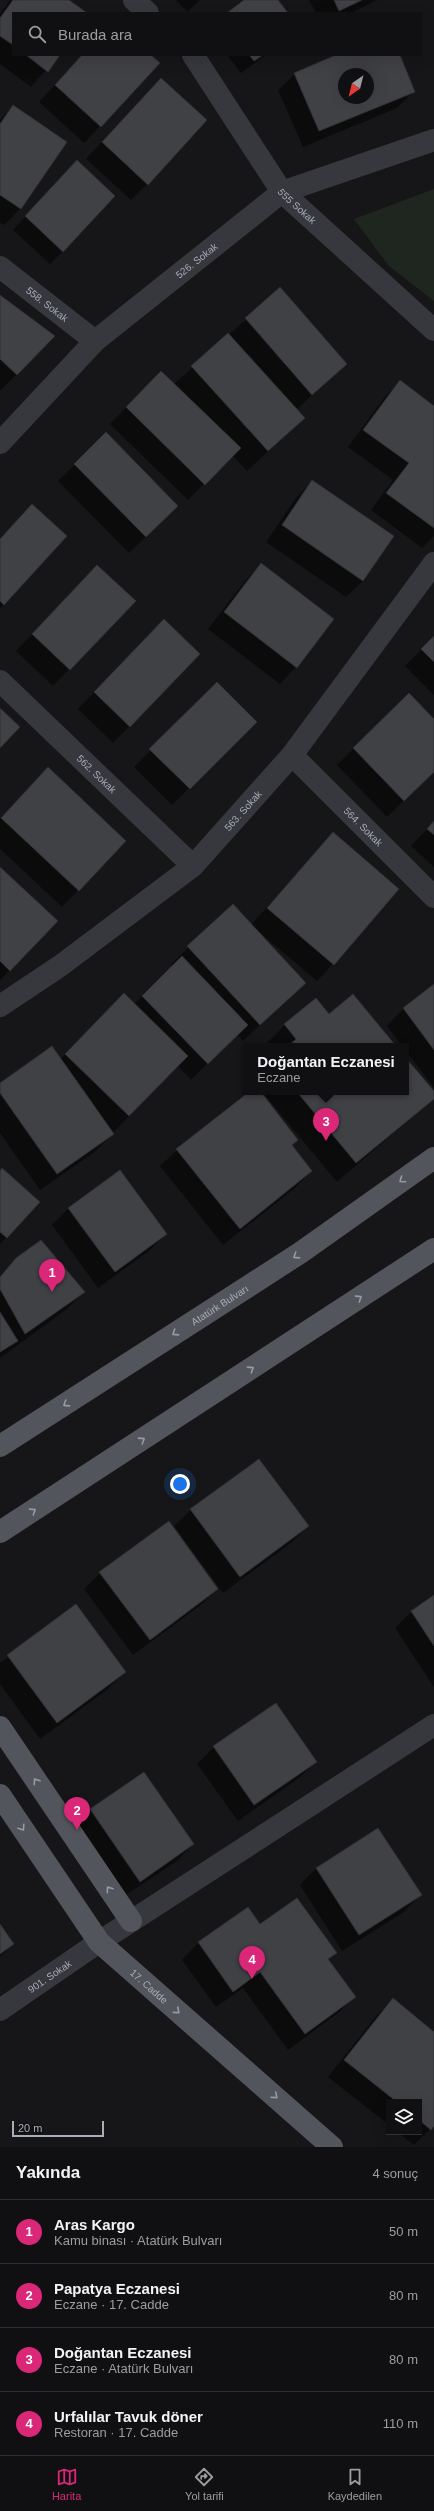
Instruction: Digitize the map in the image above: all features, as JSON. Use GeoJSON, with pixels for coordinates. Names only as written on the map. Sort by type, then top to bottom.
{"type":"FeatureCollection","features":[{"type":"Feature","properties":{"kind":"main road","name":"Atatürk Bulvarı"},"geometry":{"type":"LineString","coordinates":[[0,1446],[300,1253],[434,1158]]}},
{"type":"Feature","properties":{"kind":"main road"},"geometry":{"type":"LineString","coordinates":[[0,1532],[434,1250]]}},
{"type":"Feature","properties":{"kind":"main road"},"geometry":{"type":"LineString","coordinates":[[0,1728],[131,1921]]}},
{"type":"Feature","properties":{"kind":"main road","name":"17. Cadde"},"geometry":{"type":"LineString","coordinates":[[0,1795],[99,1942],[332,2147]]}},
{"type":"Feature","properties":{"kind":"street"},"geometry":{"type":"LineString","coordinates":[[134,0],[147,12]]}},
{"type":"Feature","properties":{"kind":"street","name":"555 Sokak"},"geometry":{"type":"LineString","coordinates":[[194,56],[282,192],[434,330]]}},
{"type":"Feature","properties":{"kind":"street","name":"526. Sokak"},"geometry":{"type":"LineString","coordinates":[[0,444],[95,341],[282,192],[434,140]]}},
{"type":"Feature","properties":{"kind":"street","name":"558. Sokak"},"geometry":{"type":"LineString","coordinates":[[0,267],[95,341]]}},
{"type":"Feature","properties":{"kind":"street","name":"563. Sokak"},"geometry":{"type":"LineString","coordinates":[[0,1006],[60,966],[193,866],[292,755],[434,563]]}},
{"type":"Feature","properties":{"kind":"street","name":"562. Sokak"},"geometry":{"type":"LineString","coordinates":[[0,681],[193,866]]}},
{"type":"Feature","properties":{"kind":"street","name":"564. Sokak"},"geometry":{"type":"LineString","coordinates":[[292,755],[434,897]]}},
{"type":"Feature","properties":{"kind":"street","name":"901. Sokak"},"geometry":{"type":"LineString","coordinates":[[0,2010],[99,1942],[434,1725]]}},
{"type":"Feature","properties":{"kind":"shaded area"},"geometry":{"type":"Polygon","coordinates":[[[434,189],[434,301],[389,266],[354,219],[434,189]]]}},
{"type":"Feature","properties":{"kind":"building"},"geometry":{"type":"Polygon","coordinates":[[[13,0],[69,0],[86,12],[12,12],[12,44],[0,36],[0,18],[13,0]]]}},
{"type":"Feature","properties":{"kind":"building"},"geometry":{"type":"Polygon","coordinates":[[[244,0],[278,0],[287,12],[228,12],[244,0]]]}},
{"type":"Feature","properties":{"kind":"building"},"geometry":{"type":"Polygon","coordinates":[[[334,0],[362,0],[339,11],[334,0]]]}},
{"type":"Feature","properties":{"kind":"building"},"geometry":{"type":"Polygon","coordinates":[[[27,56],[59,56],[48,72],[27,56]]]}},
{"type":"Feature","properties":{"kind":"building"},"geometry":{"type":"Polygon","coordinates":[[[81,56],[152,56],[160,63],[101,127],[55,85],[81,56]]]}},
{"type":"Feature","properties":{"kind":"building"},"geometry":{"type":"Polygon","coordinates":[[[250,56],[262,56],[254,61],[250,56]]]}},
{"type":"Feature","properties":{"kind":"building"},"geometry":{"type":"Polygon","coordinates":[[[334,56],[400,56],[415,92],[319,131],[294,73],[334,56]]]}},
{"type":"Feature","properties":{"kind":"building"},"geometry":{"type":"Polygon","coordinates":[[[161,78],[207,120],[148,185],[102,142],[161,78]]]}},
{"type":"Feature","properties":{"kind":"building"},"geometry":{"type":"Polygon","coordinates":[[[13,105],[67,142],[21,209],[0,195],[0,124],[13,105]]]}},
{"type":"Feature","properties":{"kind":"building"},"geometry":{"type":"Polygon","coordinates":[[[77,160],[115,196],[63,252],[25,216],[77,160]]]}},
{"type":"Feature","properties":{"kind":"building"},"geometry":{"type":"Polygon","coordinates":[[[280,287],[347,364],[312,395],[245,318],[280,287]]]}},
{"type":"Feature","properties":{"kind":"building"},"geometry":{"type":"Polygon","coordinates":[[[0,295],[55,336],[17,375],[0,359],[0,295]]]}},
{"type":"Feature","properties":{"kind":"building"},"geometry":{"type":"Polygon","coordinates":[[[228,333],[305,418],[268,451],[191,366],[228,333]]]}},
{"type":"Feature","properties":{"kind":"building"},"geometry":{"type":"Polygon","coordinates":[[[161,371],[241,448],[205,485],[126,407],[161,371]]]}},
{"type":"Feature","properties":{"kind":"building"},"geometry":{"type":"Polygon","coordinates":[[[400,380],[434,406],[434,528],[386,493],[409,463],[363,430],[400,380]]]}},
{"type":"Feature","properties":{"kind":"building"},"geometry":{"type":"Polygon","coordinates":[[[106,432],[178,506],[146,537],[74,464],[106,432]]]}},
{"type":"Feature","properties":{"kind":"building"},"geometry":{"type":"Polygon","coordinates":[[[312,480],[394,536],[363,581],[282,525],[312,480]]]}},
{"type":"Feature","properties":{"kind":"building"},"geometry":{"type":"Polygon","coordinates":[[[32,504],[67,536],[4,605],[0,601],[0,539],[32,504]]]}},
{"type":"Feature","properties":{"kind":"building"},"geometry":{"type":"Polygon","coordinates":[[[261,563],[334,619],[297,668],[224,612],[261,563]]]}},
{"type":"Feature","properties":{"kind":"building"},"geometry":{"type":"Polygon","coordinates":[[[97,565],[136,601],[70,670],[32,634],[97,565]]]}},
{"type":"Feature","properties":{"kind":"building"},"geometry":{"type":"Polygon","coordinates":[[[164,619],[200,654],[130,727],[94,692],[164,619]]]}},
{"type":"Feature","properties":{"kind":"building"},"geometry":{"type":"Polygon","coordinates":[[[434,636],[434,662],[421,649],[434,636]]]}},
{"type":"Feature","properties":{"kind":"building"},"geometry":{"type":"Polygon","coordinates":[[[217,682],[257,722],[190,789],[149,749],[217,682]]]}},
{"type":"Feature","properties":{"kind":"building"},"geometry":{"type":"Polygon","coordinates":[[[409,693],[434,719],[434,772],[404,801],[353,748],[409,693]]]}},
{"type":"Feature","properties":{"kind":"building"},"geometry":{"type":"Polygon","coordinates":[[[0,708],[20,727],[0,748],[0,708]]]}},
{"type":"Feature","properties":{"kind":"building"},"geometry":{"type":"Polygon","coordinates":[[[48,767],[126,841],[79,891],[1,818],[48,767]]]}},
{"type":"Feature","properties":{"kind":"building"},"geometry":{"type":"Polygon","coordinates":[[[434,821],[434,835],[427,829],[434,821]]]}},
{"type":"Feature","properties":{"kind":"building"},"geometry":{"type":"Polygon","coordinates":[[[333,832],[399,889],[334,965],[267,908],[333,832]]]}},
{"type":"Feature","properties":{"kind":"building"},"geometry":{"type":"Polygon","coordinates":[[[0,867],[58,921],[10,971],[0,961],[0,867]]]}},
{"type":"Feature","properties":{"kind":"building"},"geometry":{"type":"Polygon","coordinates":[[[233,904],[306,983],[260,1025],[187,946],[233,904]]]}},
{"type":"Feature","properties":{"kind":"building"},"geometry":{"type":"Polygon","coordinates":[[[182,956],[248,1025],[208,1064],[142,996],[182,956]]]}},
{"type":"Feature","properties":{"kind":"building"},"geometry":{"type":"Polygon","coordinates":[[[434,984],[434,1050],[403,1008],[434,984]]]}},
{"type":"Feature","properties":{"kind":"building"},"geometry":{"type":"Polygon","coordinates":[[[124,993],[188,1056],[129,1116],[65,1054],[124,993]]]}},
{"type":"Feature","properties":{"kind":"building"},"geometry":{"type":"Polygon","coordinates":[[[353,994],[394,1043],[291,1043],[296,1039],[284,1024],[316,998],[329,1014],[353,994]]]}},
{"type":"Feature","properties":{"kind":"building"},"geometry":{"type":"Polygon","coordinates":[[[52,1046],[114,1134],[57,1174],[0,1093],[0,1083],[52,1046]]]}},
{"type":"Feature","properties":{"kind":"building"},"geometry":{"type":"Polygon","coordinates":[[[409,1062],[434,1091],[434,1099],[356,1163],[299,1095],[409,1095],[409,1062]]]}},
{"type":"Feature","properties":{"kind":"building"},"geometry":{"type":"Polygon","coordinates":[[[245,1095],[263,1095],[298,1140],[292,1145],[312,1171],[240,1229],[176,1149],[245,1095]]]}},
{"type":"Feature","properties":{"kind":"building"},"geometry":{"type":"Polygon","coordinates":[[[2,1168],[40,1202],[7,1238],[0,1232],[0,1171],[2,1168]]]}},
{"type":"Feature","properties":{"kind":"building"},"geometry":{"type":"Polygon","coordinates":[[[120,1170],[167,1234],[115,1272],[68,1208],[120,1170]]]}},
{"type":"Feature","properties":{"kind":"building"},"geometry":{"type":"Polygon","coordinates":[[[41,1240],[85,1292],[25,1334],[0,1289],[0,1277],[16,1258],[41,1240]]]}},
{"type":"Feature","properties":{"kind":"building"},"geometry":{"type":"Polygon","coordinates":[[[0,1312],[18,1341],[0,1352],[0,1312]]]}},
{"type":"Feature","properties":{"kind":"building"},"geometry":{"type":"Polygon","coordinates":[[[259,1459],[309,1526],[240,1577],[190,1509],[259,1459]]]}},
{"type":"Feature","properties":{"kind":"building"},"geometry":{"type":"Polygon","coordinates":[[[169,1521],[218,1589],[150,1640],[99,1572],[169,1521]]]}},
{"type":"Feature","properties":{"kind":"building"},"geometry":{"type":"Polygon","coordinates":[[[434,1595],[434,1646],[411,1611],[434,1595]]]}},
{"type":"Feature","properties":{"kind":"building"},"geometry":{"type":"Polygon","coordinates":[[[76,1604],[126,1672],[57,1723],[7,1655],[76,1604]]]}},
{"type":"Feature","properties":{"kind":"building"},"geometry":{"type":"Polygon","coordinates":[[[276,1703],[317,1762],[254,1805],[213,1746],[276,1703]]]}},
{"type":"Feature","properties":{"kind":"building"},"geometry":{"type":"Polygon","coordinates":[[[144,1772],[194,1844],[140,1882],[90,1809],[144,1772]]]}},
{"type":"Feature","properties":{"kind":"building"},"geometry":{"type":"Polygon","coordinates":[[[378,1828],[422,1895],[359,1935],[316,1868],[378,1828]]]}},
{"type":"Feature","properties":{"kind":"building"},"geometry":{"type":"Polygon","coordinates":[[[297,1898],[337,1953],[328,1959],[356,1997],[305,2034],[260,1972],[233,1992],[198,1942],[248,1907],[260,1924],[297,1898]]]}},
{"type":"Feature","properties":{"kind":"building"},"geometry":{"type":"Polygon","coordinates":[[[0,1924],[14,1944],[0,1954],[0,1924]]]}},
{"type":"Feature","properties":{"kind":"building"},"geometry":{"type":"Polygon","coordinates":[[[393,1998],[434,2032],[434,2126],[431,2130],[422,2122],[422,2099],[393,2099],[344,2060],[393,1998]]]}},
{"type":"Feature","properties":{"kind":"place","name":"Doğantan Eczanesi"},"geometry":{"type":"Point","coordinates":[326,1141]}},
{"type":"Feature","properties":{"kind":"place","name":"Aras Kargo"},"geometry":{"type":"Point","coordinates":[52,1292]}},
{"type":"Feature","properties":{"kind":"place","name":"Papatya Eczanesi"},"geometry":{"type":"Point","coordinates":[77,1830]}},
{"type":"Feature","properties":{"kind":"place","name":"Urfalılar Tavuk döner"},"geometry":{"type":"Point","coordinates":[252,1979]}}]}
